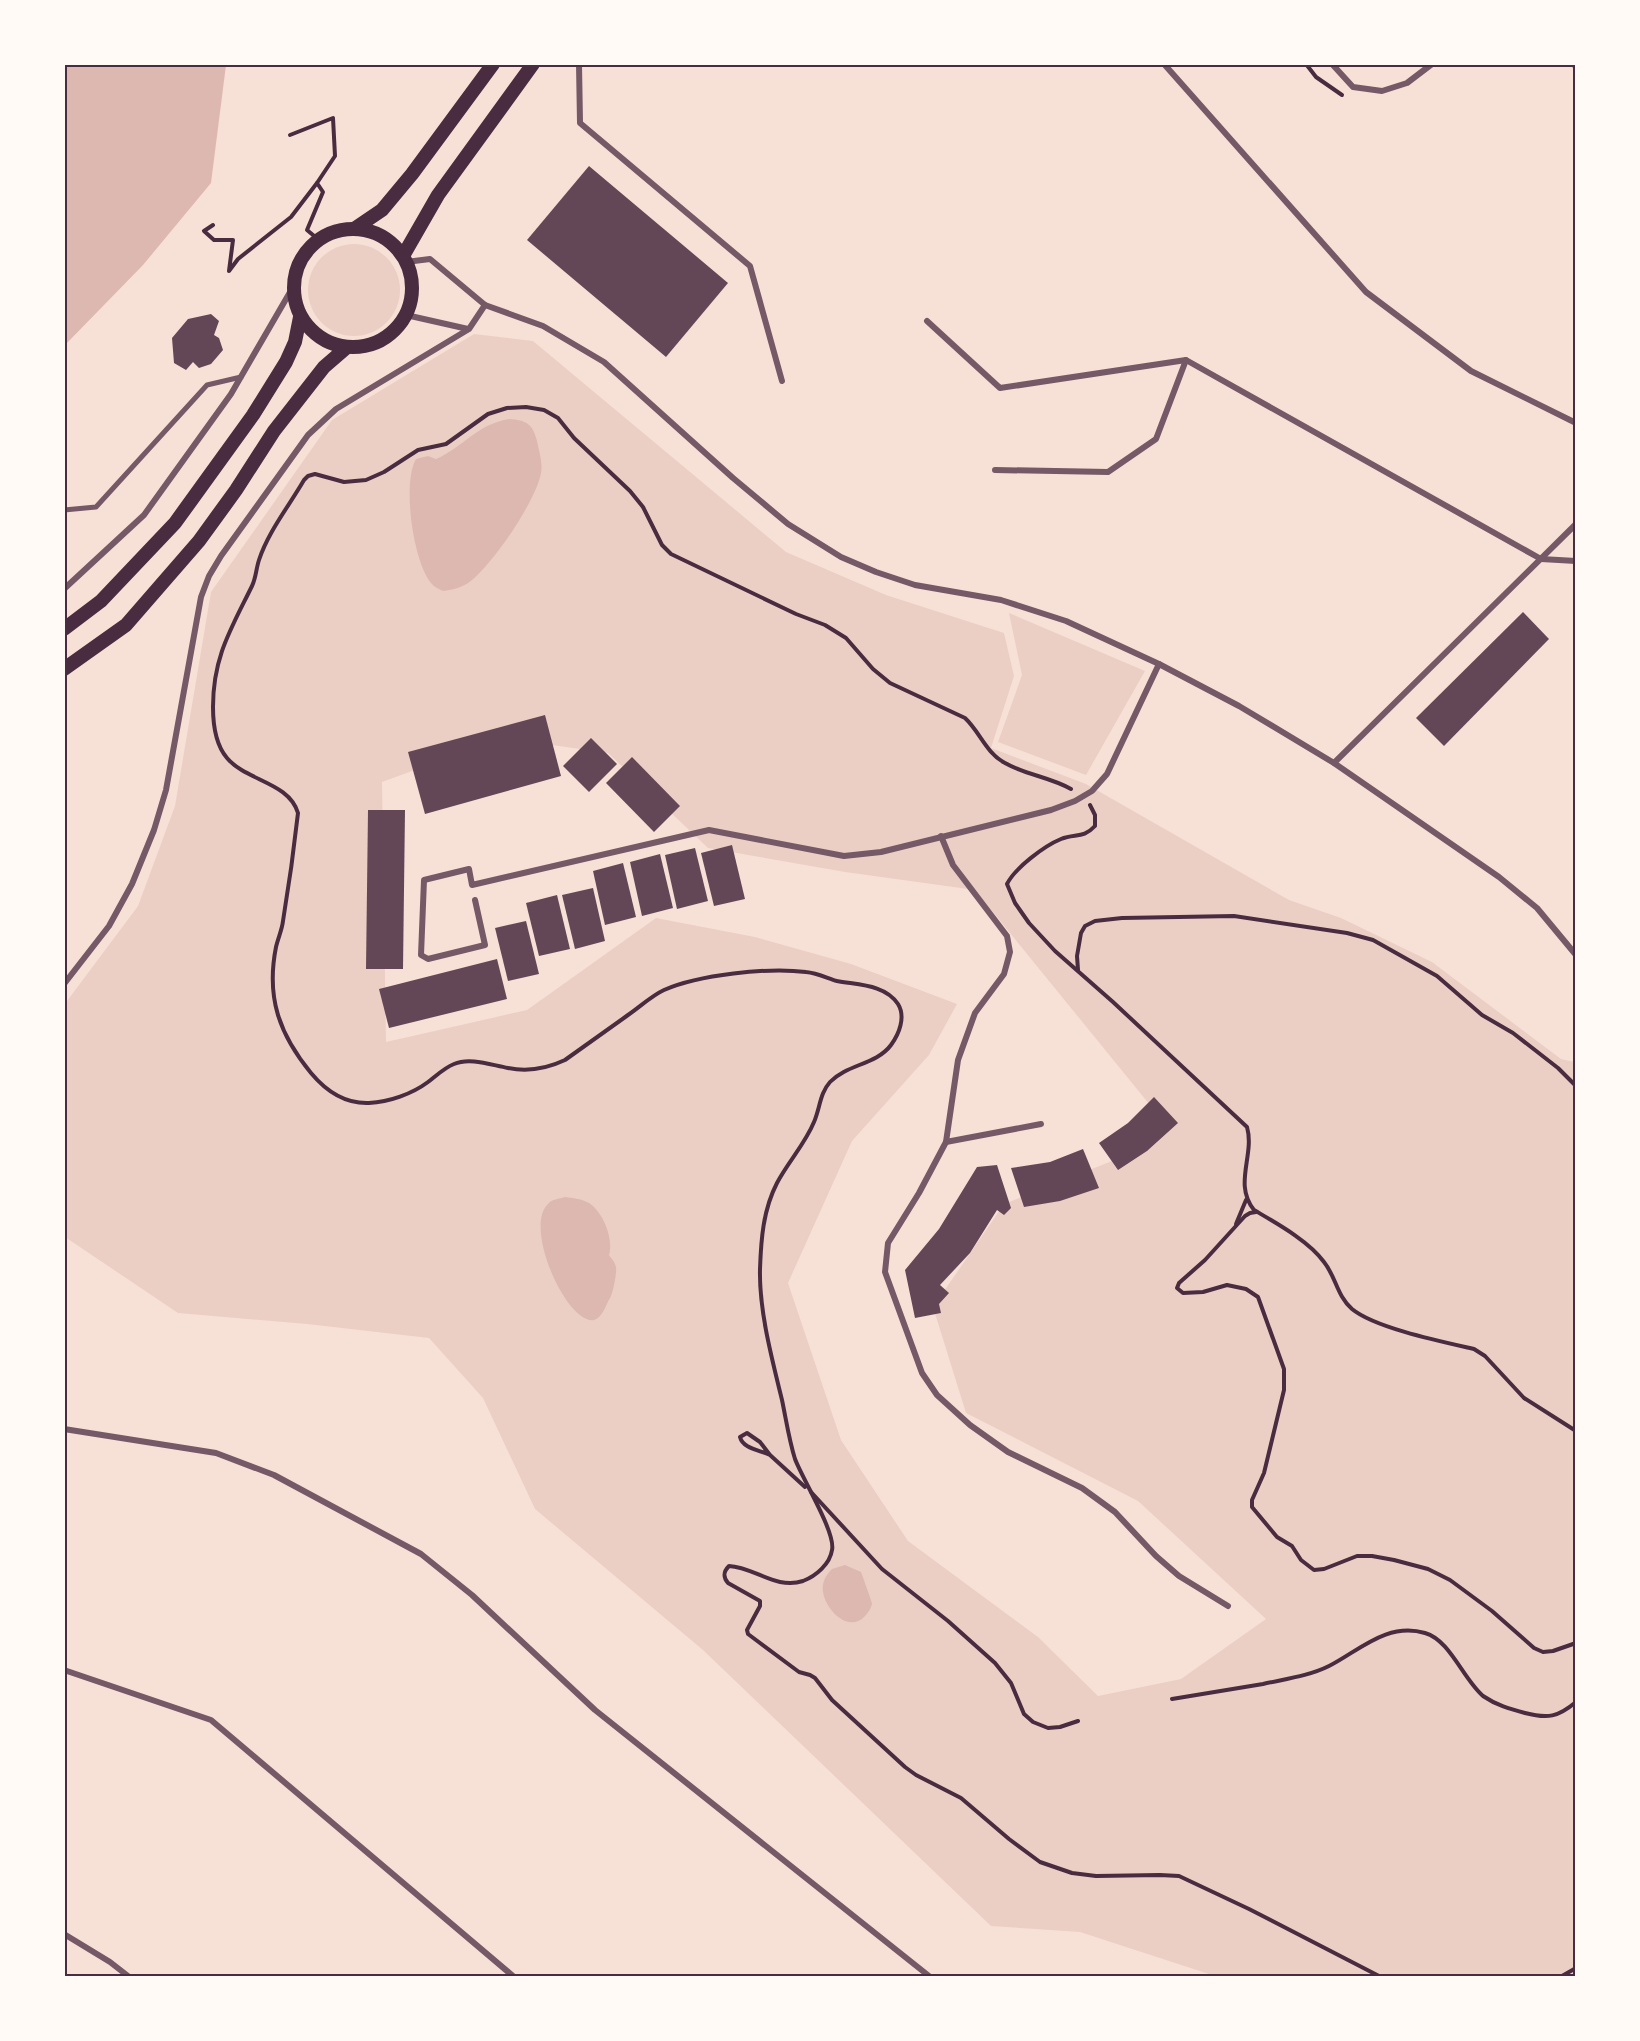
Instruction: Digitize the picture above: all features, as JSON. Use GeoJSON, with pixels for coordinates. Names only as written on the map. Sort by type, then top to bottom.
{"type":"FeatureCollection","features":[{"type":"Feature","properties":{"kind":"main road"},"geometry":{"type":"LineString","coordinates":[[354,229],[382,210],[412,174],[493,64]]}},
{"type":"Feature","properties":{"kind":"main road"},"geometry":{"type":"LineString","coordinates":[[405,259],[438,195],[533,64]]}},
{"type":"Feature","properties":{"kind":"main road"},"geometry":{"type":"LineString","coordinates":[[354,229],[373,232],[390,242],[405,259],[411,275],[412,289],[411,303],[406,315],[387,337],[374,344],[346,348],[327,342],[312,332],[300,316],[293,287],[297,269],[306,252],[319,240],[335,231],[354,229]]}},
{"type":"Feature","properties":{"kind":"main road"},"geometry":{"type":"LineString","coordinates":[[64,629],[101,602],[175,523],[253,415],[295,342],[300,316]]}},
{"type":"Feature","properties":{"kind":"main road"},"geometry":{"type":"LineString","coordinates":[[64,669],[126,625],[200,541],[274,431],[324,367],[346,348]]}},
{"type":"Feature","properties":{"kind":"street"},"geometry":{"type":"LineString","coordinates":[[579,64],[580,123],[750,266],[782,381]]}},
{"type":"Feature","properties":{"kind":"street"},"geometry":{"type":"LineString","coordinates":[[1164,64],[1366,292],[1471,371],[1575,423]]}},
{"type":"Feature","properties":{"kind":"street"},"geometry":{"type":"LineString","coordinates":[[1332,64],[1353,87],[1382,92],[1407,83],[1432,64]]}},
{"type":"Feature","properties":{"kind":"street"},"geometry":{"type":"LineString","coordinates":[[405,259],[430,259],[485,305],[543,326],[604,362],[788,525],[841,557],[915,585],[1001,600],[1066,621],[1159,664],[1239,706],[1334,763],[1499,877],[1536,908],[1575,955]]}},
{"type":"Feature","properties":{"kind":"street"},"geometry":{"type":"LineString","coordinates":[[64,588],[144,515],[231,394],[293,287]]}},
{"type":"Feature","properties":{"kind":"street"},"geometry":{"type":"LineString","coordinates":[[64,984],[109,926],[132,884],[154,830],[166,789],[201,597],[209,576],[221,556],[308,435],[336,409],[469,329],[485,305]]}},
{"type":"Feature","properties":{"kind":"street"},"geometry":{"type":"LineString","coordinates":[[406,315],[469,329]]}},
{"type":"Feature","properties":{"kind":"street"},"geometry":{"type":"LineString","coordinates":[[927,321],[1000,388],[1186,360],[1541,559],[1575,561]]}},
{"type":"Feature","properties":{"kind":"street"},"geometry":{"type":"LineString","coordinates":[[995,470],[1108,472],[1156,439],[1186,360]]}},
{"type":"Feature","properties":{"kind":"street"},"geometry":{"type":"LineString","coordinates":[[64,510],[96,507],[207,385],[241,377]]}},
{"type":"Feature","properties":{"kind":"street"},"geometry":{"type":"LineString","coordinates":[[1334,763],[1575,524]]}},
{"type":"Feature","properties":{"kind":"street"},"geometry":{"type":"LineString","coordinates":[[475,900],[486,945],[428,959],[421,956],[424,880],[469,869],[472,885],[709,830],[844,856],[881,852],[1051,810],[1075,801],[1092,790],[1107,774],[1159,664]]}},
{"type":"Feature","properties":{"kind":"street"},"geometry":{"type":"LineString","coordinates":[[941,836],[953,865],[1007,936],[1010,952],[1004,974],[975,1013],[958,1060],[946,1142],[888,1244],[885,1272],[922,1373],[937,1395],[970,1425],[1008,1452],[1082,1488],[1115,1512],[1156,1556],[1179,1576],[1228,1606]]}},
{"type":"Feature","properties":{"kind":"street"},"geometry":{"type":"LineString","coordinates":[[946,1142],[1041,1124]]}},
{"type":"Feature","properties":{"kind":"street"},"geometry":{"type":"LineString","coordinates":[[64,1429],[216,1453],[274,1475],[422,1554],[472,1595],[595,1710],[929,1977]]}},
{"type":"Feature","properties":{"kind":"street"},"geometry":{"type":"LineString","coordinates":[[64,1670],[211,1720],[513,1977]]}},
{"type":"Feature","properties":{"kind":"street"},"geometry":{"type":"LineString","coordinates":[[64,1934],[110,1962],[128,1977]]}},
{"type":"Feature","properties":{"kind":"path"},"geometry":{"type":"LineString","coordinates":[[1306,64],[1317,77],[1348,98]]}},
{"type":"Feature","properties":{"kind":"path"},"geometry":{"type":"LineString","coordinates":[[213,225],[204,231],[214,240],[233,240],[230,271],[238,259],[291,217],[335,156],[333,118],[290,135]]}},
{"type":"Feature","properties":{"kind":"path"},"geometry":{"type":"LineString","coordinates":[[317,183],[323,192],[307,230],[319,240]]}},
{"type":"Feature","properties":{"kind":"path"},"geometry":{"type":"LineString","coordinates":[[1079,794],[1047,777],[1005,763],[988,750],[974,726],[965,718],[890,683],[873,669],[846,638],[825,625],[796,614],[671,554],[662,545],[643,507],[630,491],[574,438],[558,418],[544,410],[526,407],[507,408],[488,414],[446,444],[418,450],[366,480],[344,482],[315,474],[308,476],[269,538],[259,561],[253,584],[224,642],[215,672],[213,723],[218,745],[238,769],[287,796],[296,805],[298,813],[283,924],[276,946],[273,972],[274,1002],[281,1027],[293,1049],[321,1085],[337,1097],[368,1103],[393,1098],[414,1091],[454,1064],[467,1061],[511,1069],[540,1070],[565,1060],[662,992],[682,983],[717,977],[765,971],[805,972],[838,981],[863,984],[884,993],[897,1004],[902,1017],[897,1036],[885,1053],[844,1072],[832,1080],[824,1090],[814,1123],[776,1185],[766,1211],[761,1243],[760,1282],[772,1359],[794,1457],[831,1537],[833,1550],[828,1562],[819,1572],[803,1581],[789,1583],[770,1580],[729,1566],[723,1574],[728,1583],[760,1601],[760,1606],[747,1630],[750,1636],[799,1672],[815,1678],[832,1700],[905,1767],[961,1798],[1040,1862],[1072,1873],[1096,1876],[1179,1876],[1260,1914],[1379,1977]]}},
{"type":"Feature","properties":{"kind":"path"},"geometry":{"type":"LineString","coordinates":[[1088,802],[1095,815],[1095,825],[1088,833],[1064,837],[1052,843],[1011,876],[1007,884],[1015,903],[1029,923],[1054,951],[1078,970],[1248,1127],[1251,1137],[1244,1171],[1247,1202],[1257,1212],[1308,1246],[1324,1262],[1342,1299],[1355,1311],[1385,1325],[1474,1349],[1485,1356],[1524,1398],[1575,1431]]}},
{"type":"Feature","properties":{"kind":"path"},"geometry":{"type":"LineString","coordinates":[[1078,970],[1077,956],[1081,933],[1085,926],[1095,921],[1122,918],[1234,916],[1347,933],[1373,940],[1437,976],[1482,1016],[1513,1033],[1558,1068],[1575,1086]]}},
{"type":"Feature","properties":{"kind":"path"},"geometry":{"type":"LineString","coordinates":[[1232,1231],[1246,1197]]}},
{"type":"Feature","properties":{"kind":"path"},"geometry":{"type":"LineString","coordinates":[[1257,1212],[1245,1216],[1179,1283],[1177,1288],[1183,1293],[1227,1285],[1246,1289],[1258,1297],[1267,1319],[1284,1369],[1284,1390],[1264,1473],[1252,1500],[1252,1507],[1277,1537],[1292,1546],[1301,1560],[1314,1570],[1324,1569],[1357,1556],[1394,1560],[1428,1569],[1450,1580],[1492,1611],[1534,1648],[1543,1652],[1553,1651],[1575,1643]]}},
{"type":"Feature","properties":{"kind":"path"},"geometry":{"type":"LineString","coordinates":[[770,1455],[745,1445],[741,1442],[740,1437],[747,1433],[753,1436],[770,1455],[808,1489],[882,1569],[948,1621],[995,1663],[1011,1683],[1024,1714],[1033,1722],[1048,1728],[1078,1721]]}},
{"type":"Feature","properties":{"kind":"path"},"geometry":{"type":"LineString","coordinates":[[1172,1700],[1300,1676],[1326,1667],[1374,1638],[1395,1631],[1412,1630],[1428,1633],[1437,1638],[1468,1681],[1484,1696],[1503,1707],[1546,1717],[1563,1713],[1575,1702]]}},
{"type":"Feature","properties":{"kind":"path"},"geometry":{"type":"LineString","coordinates":[[1562,1977],[1575,1968]]}},
{"type":"Feature","properties":{"kind":"shaded area"},"geometry":{"type":"Polygon","coordinates":[[[65,64],[226,65],[211,183],[143,265],[65,345],[65,64]]]}},
{"type":"Feature","properties":{"kind":"shaded area"},"geometry":{"type":"Polygon","coordinates":[[[354,244],[380,252],[392,264],[400,290],[392,316],[380,328],[354,336],[328,328],[316,316],[308,290],[316,264],[328,252],[354,244]]]}},
{"type":"Feature","properties":{"kind":"shaded area"},"geometry":{"type":"Polygon","coordinates":[[[474,334],[533,341],[786,552],[886,595],[1004,633],[1014,676],[991,748],[1086,784],[1289,900],[1341,918],[1432,962],[1561,1059],[1575,1062],[1575,1976],[1215,1976],[1080,1932],[991,1926],[703,1650],[535,1509],[483,1398],[429,1338],[307,1324],[178,1313],[65,1237],[64,1005],[138,906],[175,806],[211,592],[332,420],[474,334]],[[502,738],[382,782],[386,1042],[527,1010],[656,918],[755,937],[851,964],[957,1004],[929,1055],[852,1141],[788,1283],[841,1440],[908,1541],[1038,1637],[1098,1696],[1181,1679],[1266,1619],[1138,1501],[966,1413],[933,1307],[1004,1204],[1152,1145],[1167,1126],[975,890],[845,872],[708,848],[608,753],[502,738]]]}},
{"type":"Feature","properties":{"kind":"shaded area"},"geometry":{"type":"Polygon","coordinates":[[[509,419],[520,420],[528,424],[533,431],[542,465],[538,485],[513,530],[491,560],[466,585],[443,591],[432,584],[425,572],[415,540],[410,485],[416,459],[428,456],[436,459],[487,426],[509,419]]]}},
{"type":"Feature","properties":{"kind":"shaded area"},"geometry":{"type":"Polygon","coordinates":[[[1009,613],[1145,671],[1086,775],[998,742],[1022,675],[1009,613]]]}},
{"type":"Feature","properties":{"kind":"shaded area"},"geometry":{"type":"Polygon","coordinates":[[[565,1197],[589,1203],[594,1207],[603,1219],[609,1234],[609,1255],[616,1267],[615,1278],[605,1308],[594,1320],[583,1317],[572,1307],[561,1292],[544,1252],[541,1233],[542,1216],[550,1202],[565,1197]]]}},
{"type":"Feature","properties":{"kind":"shaded area"},"geometry":{"type":"Polygon","coordinates":[[[845,1565],[861,1572],[872,1603],[865,1616],[858,1621],[850,1622],[842,1619],[835,1614],[825,1598],[823,1589],[826,1576],[832,1569],[845,1565]]]}},
{"type":"Feature","properties":{"kind":"building"},"geometry":{"type":"Polygon","coordinates":[[[589,166],[728,283],[666,357],[527,240],[589,166]]]}},
{"type":"Feature","properties":{"kind":"building"},"geometry":{"type":"Polygon","coordinates":[[[211,314],[219,321],[214,335],[219,338],[223,350],[211,364],[199,368],[193,362],[186,370],[174,363],[172,338],[188,319],[211,314]]]}},
{"type":"Feature","properties":{"kind":"building"},"geometry":{"type":"Polygon","coordinates":[[[1523,612],[1549,639],[1444,746],[1416,718],[1523,612]]]}},
{"type":"Feature","properties":{"kind":"building"},"geometry":{"type":"Polygon","coordinates":[[[545,715],[561,776],[425,814],[408,752],[545,715]]]}},
{"type":"Feature","properties":{"kind":"building"},"geometry":{"type":"Polygon","coordinates":[[[591,738],[617,764],[589,792],[563,766],[591,738]]]}},
{"type":"Feature","properties":{"kind":"building"},"geometry":{"type":"Polygon","coordinates":[[[632,757],[680,806],[654,832],[606,783],[632,757]]]}},
{"type":"Feature","properties":{"kind":"building"},"geometry":{"type":"Polygon","coordinates":[[[368,810],[405,810],[403,969],[366,969],[368,810]]]}},
{"type":"Feature","properties":{"kind":"building"},"geometry":{"type":"Polygon","coordinates":[[[732,845],[745,899],[714,906],[701,853],[732,845]]]}},
{"type":"Feature","properties":{"kind":"building"},"geometry":{"type":"Polygon","coordinates":[[[695,848],[708,901],[677,909],[665,855],[695,848]]]}},
{"type":"Feature","properties":{"kind":"building"},"geometry":{"type":"Polygon","coordinates":[[[660,854],[673,908],[642,916],[630,862],[660,854]]]}},
{"type":"Feature","properties":{"kind":"building"},"geometry":{"type":"Polygon","coordinates":[[[623,863],[636,917],[605,925],[593,871],[623,863]]]}},
{"type":"Feature","properties":{"kind":"building"},"geometry":{"type":"Polygon","coordinates":[[[593,888],[605,941],[575,949],[562,895],[593,888]]]}},
{"type":"Feature","properties":{"kind":"building"},"geometry":{"type":"Polygon","coordinates":[[[557,895],[570,949],[539,956],[526,903],[557,895]]]}},
{"type":"Feature","properties":{"kind":"building"},"geometry":{"type":"Polygon","coordinates":[[[526,921],[539,974],[508,981],[495,928],[526,921]]]}},
{"type":"Feature","properties":{"kind":"building"},"geometry":{"type":"Polygon","coordinates":[[[497,959],[507,999],[389,1028],[379,989],[497,959]]]}},
{"type":"Feature","properties":{"kind":"building"},"geometry":{"type":"Polygon","coordinates":[[[1154,1097],[1178,1123],[1147,1151],[1118,1170],[1099,1143],[1128,1123],[1154,1097]]]}},
{"type":"Feature","properties":{"kind":"building"},"geometry":{"type":"Polygon","coordinates":[[[1083,1149],[1099,1188],[1060,1201],[1024,1207],[1011,1168],[1050,1162],[1083,1149]]]}},
{"type":"Feature","properties":{"kind":"building"},"geometry":{"type":"Polygon","coordinates":[[[997,1165],[1011,1208],[1004,1215],[997,1210],[970,1253],[940,1285],[949,1293],[939,1304],[941,1313],[915,1318],[905,1270],[939,1229],[977,1167],[997,1165]]]}}]}
